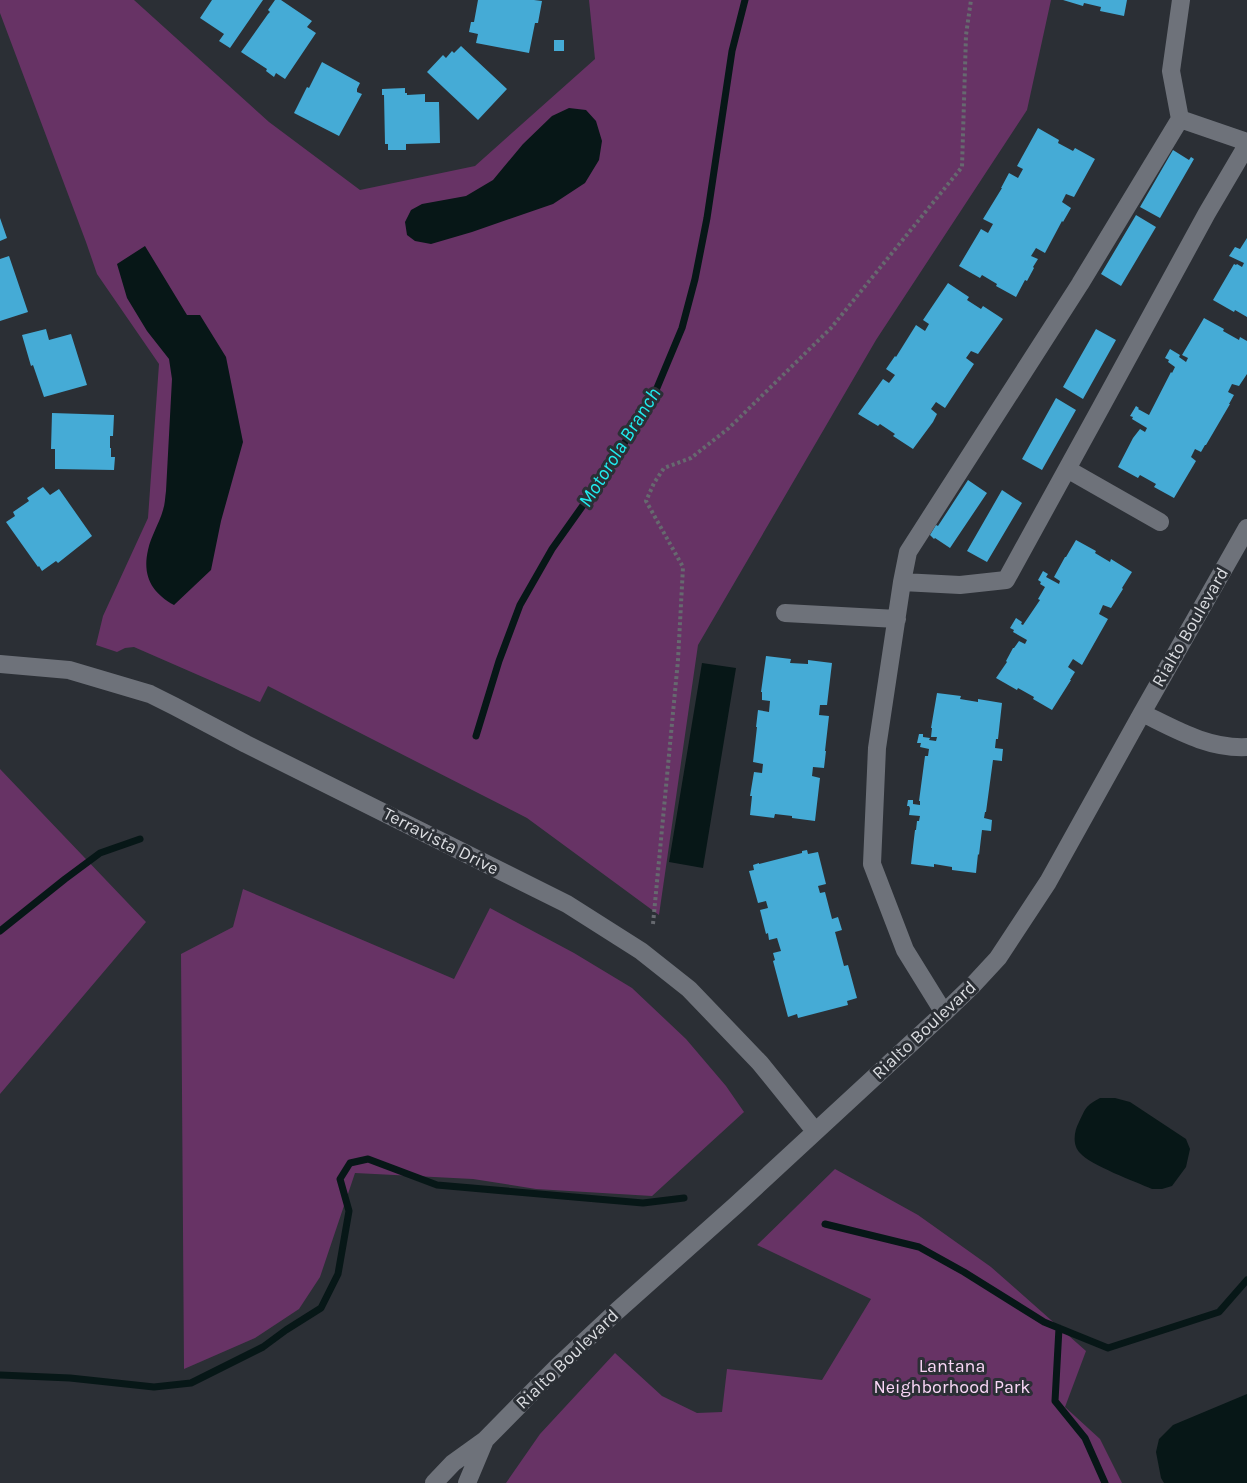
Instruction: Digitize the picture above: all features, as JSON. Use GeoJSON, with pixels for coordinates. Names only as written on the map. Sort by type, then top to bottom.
{"type":"FeatureCollection","features":[{"type":"Feature","properties":{"kind":"street"},"geometry":{"type":"LineString","coordinates":[[944,1013],[905,950],[872,864],[877,748],[908,552],[1080,284],[1180,119],[1171,71],[1181,0]]}},
{"type":"Feature","properties":{"kind":"street"},"geometry":{"type":"LineString","coordinates":[[902,582],[960,585],[1006,580],[1247,144],[1180,119]]}},
{"type":"Feature","properties":{"kind":"street"},"geometry":{"type":"LineString","coordinates":[[1067,469],[1160,522]]}},
{"type":"Feature","properties":{"kind":"street","name":"Rialto Boulevard"},"geometry":{"type":"LineString","coordinates":[[434,1483],[453,1464],[485,1440],[616,1311],[736,1205],[944,1013],[998,958],[1048,882],[1247,528]]}},
{"type":"Feature","properties":{"kind":"street"},"geometry":{"type":"LineString","coordinates":[[785,613],[897,619]]}},
{"type":"Feature","properties":{"kind":"street","name":"Terravista Drive"},"geometry":{"type":"LineString","coordinates":[[0,664],[69,670],[150,694],[567,904],[633,945],[689,989],[760,1063],[815,1131]]}},
{"type":"Feature","properties":{"kind":"street"},"geometry":{"type":"LineString","coordinates":[[1142,713],[1188,735],[1209,742],[1227,747],[1247,747]]}},
{"type":"Feature","properties":{"kind":"street","name":"Rialto Boulevard"},"geometry":{"type":"LineString","coordinates":[[467,1483],[485,1440]]}},
{"type":"Feature","properties":{"kind":"path"},"geometry":{"type":"LineString","coordinates":[[653,924],[678,660],[683,567],[646,501],[664,468],[691,458],[729,428],[831,328],[962,167],[966,35],[971,0]]}},
{"type":"Feature","properties":{"kind":"green space"},"geometry":{"type":"Polygon","coordinates":[[[0,0],[134,0],[269,122],[360,190],[475,166],[595,59],[589,0],[1051,0],[1027,110],[876,340],[698,645],[659,915],[527,818],[268,686],[260,702],[134,647],[117,652],[96,645],[103,616],[148,518],[159,364],[97,274],[0,13],[0,0]]]}},
{"type":"Feature","properties":{"kind":"green space"},"geometry":{"type":"Polygon","coordinates":[[[0,769],[146,922],[0,1094],[0,769]]]}},
{"type":"Feature","properties":{"kind":"green space"},"geometry":{"type":"Polygon","coordinates":[[[243,889],[454,979],[490,908],[574,953],[632,988],[686,1039],[726,1086],[744,1112],[652,1196],[536,1189],[473,1179],[355,1173],[320,1277],[299,1309],[255,1338],[184,1369],[181,954],[233,927],[243,889]]]}},
{"type":"Feature","properties":{"kind":"green space","name":"Lantana Neighborhood Park"},"geometry":{"type":"Polygon","coordinates":[[[835,1169],[918,1215],[991,1267],[1086,1351],[1065,1407],[1100,1439],[1122,1483],[506,1483],[540,1434],[615,1353],[662,1396],[697,1413],[722,1412],[727,1369],[822,1380],[871,1299],[757,1245],[835,1169]]]}},
{"type":"Feature","properties":{"kind":"shaded area"},"geometry":{"type":"Polygon","coordinates":[[[569,108],[586,110],[596,121],[602,141],[599,160],[585,183],[553,204],[431,244],[415,241],[407,235],[405,222],[411,210],[422,204],[466,196],[493,180],[523,144],[552,116],[569,108]]]}},
{"type":"Feature","properties":{"kind":"shaded area"},"geometry":{"type":"Polygon","coordinates":[[[145,246],[187,315],[200,315],[226,357],[243,442],[221,521],[211,570],[174,605],[160,595],[150,583],[146,568],[148,550],[165,503],[172,379],[169,359],[147,331],[127,298],[117,264],[145,246]]]}},
{"type":"Feature","properties":{"kind":"shaded area"},"geometry":{"type":"Polygon","coordinates":[[[702,663],[736,668],[703,868],[669,862],[702,663]]]}},
{"type":"Feature","properties":{"kind":"shaded area"},"geometry":{"type":"Polygon","coordinates":[[[1100,1098],[1115,1098],[1130,1102],[1186,1139],[1190,1149],[1186,1167],[1172,1186],[1152,1189],[1103,1168],[1085,1158],[1077,1150],[1075,1134],[1077,1126],[1086,1108],[1100,1098]]]}},
{"type":"Feature","properties":{"kind":"shaded area"},"geometry":{"type":"Polygon","coordinates":[[[1247,1394],[1247,1483],[1164,1483],[1156,1452],[1159,1439],[1173,1425],[1247,1394]]]}},
{"type":"Feature","properties":{"kind":"building"},"geometry":{"type":"Polygon","coordinates":[[[212,0],[263,0],[230,48],[219,41],[224,34],[200,18],[212,0]]]}},
{"type":"Feature","properties":{"kind":"building"},"geometry":{"type":"Polygon","coordinates":[[[275,0],[281,0],[312,21],[307,27],[316,33],[285,79],[276,73],[274,77],[266,71],[267,69],[241,52],[270,12],[268,10],[275,0]]]}},
{"type":"Feature","properties":{"kind":"building"},"geometry":{"type":"Polygon","coordinates":[[[478,0],[542,1],[529,53],[476,43],[478,34],[469,32],[471,22],[474,22],[478,0]]]}},
{"type":"Feature","properties":{"kind":"building"},"geometry":{"type":"Polygon","coordinates":[[[1063,0],[1127,0],[1124,16],[1100,11],[1101,7],[1084,3],[1083,6],[1063,0]]]}},
{"type":"Feature","properties":{"kind":"building"},"geometry":{"type":"Polygon","coordinates":[[[554,40],[564,40],[564,51],[554,51],[554,40]]]}},
{"type":"Feature","properties":{"kind":"building"},"geometry":{"type":"Polygon","coordinates":[[[461,46],[507,89],[478,120],[427,72],[443,55],[446,58],[461,46]]]}},
{"type":"Feature","properties":{"kind":"building"},"geometry":{"type":"Polygon","coordinates":[[[322,62],[360,83],[357,92],[362,94],[339,136],[294,113],[322,62]]]}},
{"type":"Feature","properties":{"kind":"building"},"geometry":{"type":"Polygon","coordinates":[[[405,88],[407,95],[425,94],[425,102],[439,102],[440,143],[406,144],[406,150],[388,150],[388,144],[385,144],[382,89],[405,88]]]}},
{"type":"Feature","properties":{"kind":"building"},"geometry":{"type":"Polygon","coordinates":[[[1038,128],[1059,140],[1058,143],[1073,151],[1075,148],[1095,159],[1074,197],[1066,194],[1062,202],[1071,208],[1045,253],[1036,248],[1031,256],[1038,259],[1016,297],[982,275],[980,278],[959,266],[981,229],[988,233],[993,224],[983,219],[1009,173],[1018,178],[1023,169],[1017,166],[1038,128]]]}},
{"type":"Feature","properties":{"kind":"building"},"geometry":{"type":"Polygon","coordinates":[[[1173,150],[1189,160],[1191,157],[1194,159],[1160,218],[1140,207],[1173,150]]]}},
{"type":"Feature","properties":{"kind":"building"},"geometry":{"type":"Polygon","coordinates":[[[1136,215],[1156,227],[1121,286],[1101,274],[1136,215]]]}},
{"type":"Feature","properties":{"kind":"building"},"geometry":{"type":"Polygon","coordinates":[[[0,218],[7,238],[0,241],[0,218]]]}},
{"type":"Feature","properties":{"kind":"building"},"geometry":{"type":"Polygon","coordinates":[[[1247,238],[1247,317],[1213,300],[1234,264],[1242,267],[1244,263],[1229,256],[1235,247],[1240,249],[1247,238]]]}},
{"type":"Feature","properties":{"kind":"building"},"geometry":{"type":"Polygon","coordinates":[[[9,256],[28,312],[0,321],[0,259],[9,256]]]}},
{"type":"Feature","properties":{"kind":"building"},"geometry":{"type":"Polygon","coordinates":[[[948,283],[969,297],[967,300],[981,309],[983,306],[1003,319],[978,354],[971,351],[966,358],[974,364],[945,408],[936,402],[931,409],[937,414],[913,449],[880,424],[878,426],[858,414],[883,379],[889,383],[895,375],[886,369],[916,325],[925,331],[929,324],[923,320],[948,283]]]}},
{"type":"Feature","properties":{"kind":"building"},"geometry":{"type":"Polygon","coordinates":[[[1204,318],[1239,340],[1240,337],[1247,341],[1247,374],[1239,386],[1232,384],[1228,392],[1234,395],[1230,404],[1201,452],[1195,449],[1191,457],[1196,461],[1174,498],[1154,487],[1156,484],[1140,475],[1138,478],[1118,467],[1133,438],[1140,429],[1145,432],[1147,428],[1130,416],[1136,406],[1149,415],[1175,367],[1165,358],[1170,349],[1186,362],[1188,358],[1182,355],[1204,318]]]}},
{"type":"Feature","properties":{"kind":"building"},"geometry":{"type":"Polygon","coordinates":[[[46,329],[49,340],[71,334],[87,385],[44,397],[33,365],[31,366],[22,335],[46,329]]]}},
{"type":"Feature","properties":{"kind":"building"},"geometry":{"type":"Polygon","coordinates":[[[1096,329],[1116,340],[1083,399],[1063,387],[1096,329]]]}},
{"type":"Feature","properties":{"kind":"building"},"geometry":{"type":"Polygon","coordinates":[[[1056,398],[1076,410],[1042,470],[1022,459],[1056,398]]]}},
{"type":"Feature","properties":{"kind":"building"},"geometry":{"type":"Polygon","coordinates":[[[52,413],[114,415],[110,448],[111,457],[115,457],[114,470],[55,469],[55,449],[51,449],[52,413]]]}},
{"type":"Feature","properties":{"kind":"building"},"geometry":{"type":"Polygon","coordinates":[[[968,480],[987,493],[950,548],[930,535],[968,480]]]}},
{"type":"Feature","properties":{"kind":"building"},"geometry":{"type":"Polygon","coordinates":[[[43,487],[50,495],[59,489],[92,536],[58,563],[56,561],[42,571],[6,522],[15,516],[13,512],[29,501],[27,498],[43,487]]]}},
{"type":"Feature","properties":{"kind":"building"},"geometry":{"type":"Polygon","coordinates":[[[1002,490],[1022,503],[987,562],[967,551],[1002,490]]]}},
{"type":"Feature","properties":{"kind":"building"},"geometry":{"type":"Polygon","coordinates":[[[1076,540],[1110,562],[1111,559],[1132,572],[1111,608],[1103,605],[1099,614],[1108,619],[1082,665],[1073,659],[1068,667],[1075,672],[1052,710],[1033,699],[1034,697],[996,678],[1013,648],[1019,641],[1025,644],[1027,640],[1010,628],[1016,618],[1023,625],[1040,600],[1038,599],[1045,587],[1038,580],[1043,571],[1048,574],[1046,577],[1059,584],[1060,581],[1054,577],[1076,540]]]}},
{"type":"Feature","properties":{"kind":"building"},"geometry":{"type":"Polygon","coordinates":[[[766,656],[791,659],[790,663],[808,664],[808,660],[832,663],[827,705],[820,705],[819,715],[829,716],[824,768],[813,767],[812,776],[820,778],[815,821],[775,814],[774,818],[750,815],[754,772],[762,773],[763,764],[753,762],[758,710],[769,712],[770,701],[762,700],[761,692],[766,656]]]}},
{"type":"Feature","properties":{"kind":"building"},"geometry":{"type":"Polygon","coordinates":[[[937,693],[961,696],[960,699],[978,702],[978,699],[1002,703],[995,748],[1003,749],[1002,761],[993,760],[984,818],[992,820],[991,831],[982,830],[976,873],[952,870],[952,867],[934,864],[934,867],[911,864],[915,830],[920,816],[909,815],[910,808],[907,806],[908,800],[913,800],[913,804],[920,805],[925,756],[928,756],[929,749],[920,747],[921,743],[917,743],[919,734],[936,741],[937,737],[931,737],[931,728],[937,693]]]}},
{"type":"Feature","properties":{"kind":"building"},"geometry":{"type":"Polygon","coordinates":[[[807,850],[808,854],[818,852],[826,884],[818,886],[820,893],[825,892],[832,919],[838,917],[842,930],[835,932],[844,966],[848,965],[857,998],[847,1001],[848,1005],[798,1018],[797,1014],[788,1017],[773,961],[775,960],[773,953],[781,951],[777,938],[769,940],[768,933],[766,934],[760,910],[768,908],[766,901],[758,903],[749,871],[754,870],[753,865],[807,850]]]}},
{"type":"Feature","properties":{"kind":"waterway","name":"Motorola Branch"},"geometry":{"type":"LineString","coordinates":[[476,736],[499,661],[520,605],[552,549],[606,473],[654,395],[682,328],[695,279],[707,218],[732,51],[745,0]]}},
{"type":"Feature","properties":{"kind":"waterway","name":"Motorola Branch"},"geometry":{"type":"LineString","coordinates":[[0,931],[100,853],[140,839]]}},
{"type":"Feature","properties":{"kind":"waterway"},"geometry":{"type":"LineString","coordinates":[[0,1375],[70,1378],[154,1387],[191,1383],[263,1347],[321,1308],[338,1274],[349,1211],[340,1179],[350,1163],[368,1159],[437,1185],[643,1203],[684,1198]]}},
{"type":"Feature","properties":{"kind":"waterway"},"geometry":{"type":"LineString","coordinates":[[825,1224],[919,1247],[1044,1322],[1108,1348],[1219,1312],[1247,1280]]}},
{"type":"Feature","properties":{"kind":"waterway"},"geometry":{"type":"LineString","coordinates":[[1059,1328],[1055,1401],[1085,1438],[1105,1483]]}}]}
